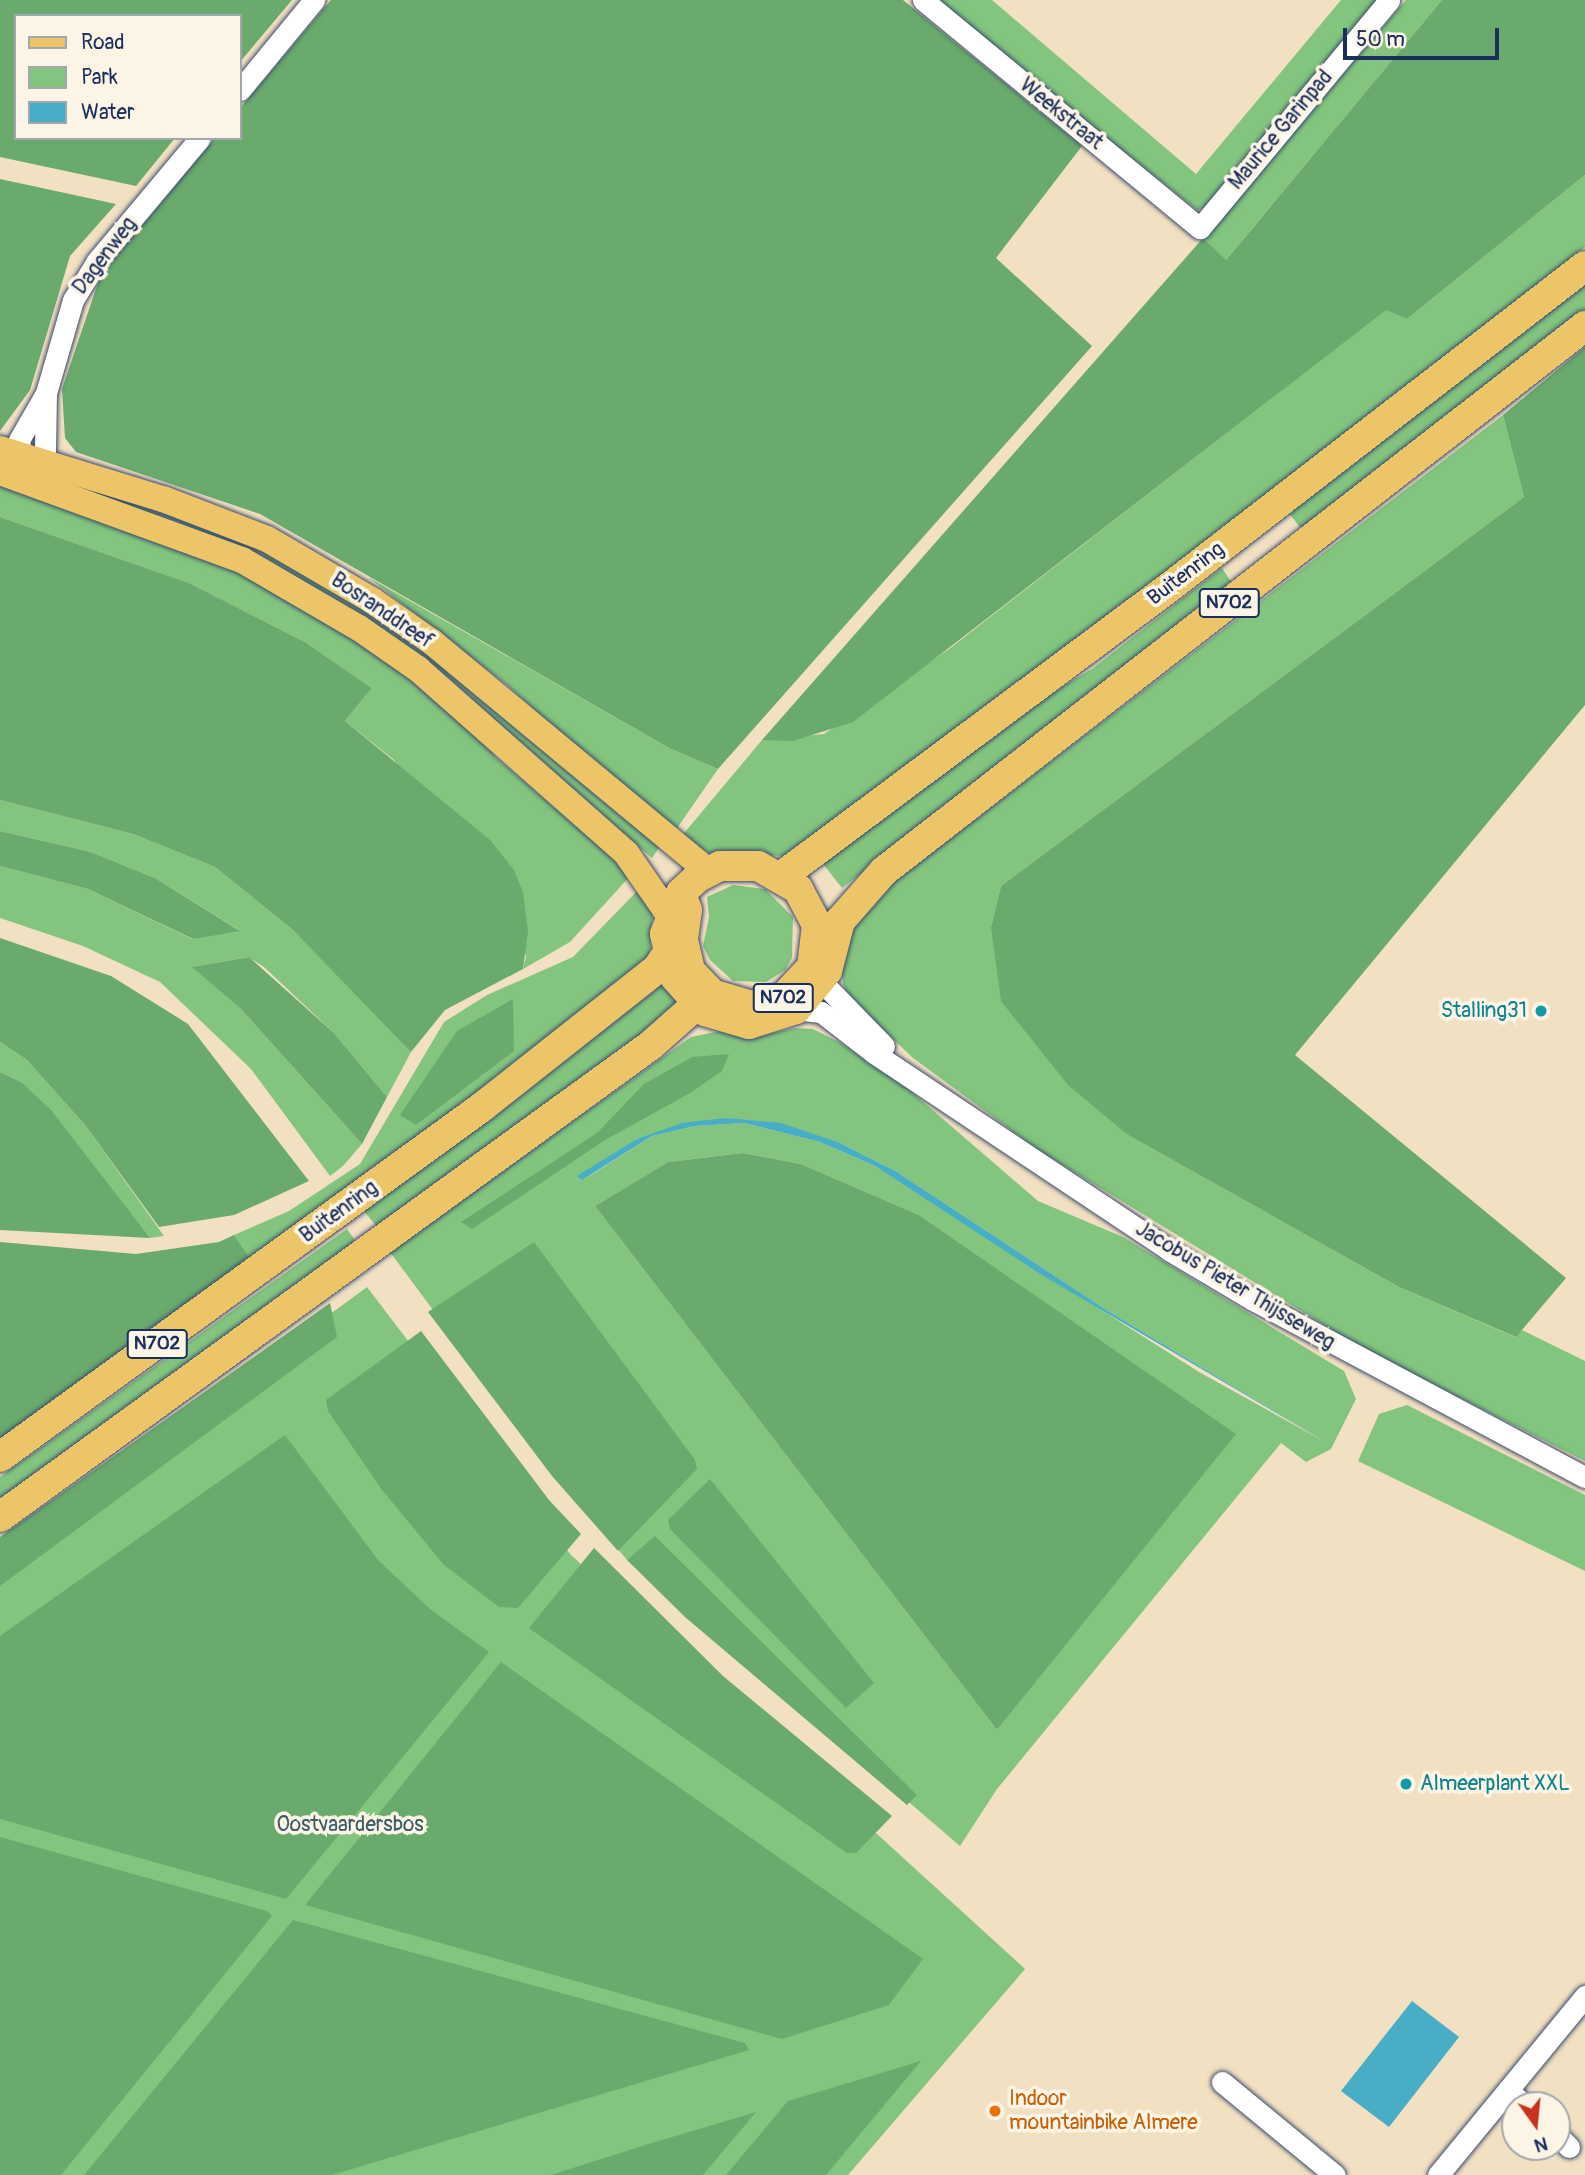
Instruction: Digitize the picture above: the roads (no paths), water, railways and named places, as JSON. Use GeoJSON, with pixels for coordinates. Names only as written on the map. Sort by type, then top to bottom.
{"type":"FeatureCollection","features":[{"type":"Feature","properties":{"kind":"highway","name":"Buitenring"},"geometry":{"type":"LineString","coordinates":[[782,876],[1171,586],[1585,266]]}},
{"type":"Feature","properties":{"kind":"highway","name":"N702"},"geometry":{"type":"LineString","coordinates":[[675,904],[687,910],[683,940],[686,961],[703,987],[710,1006],[736,1023],[761,1023],[796,1009],[817,974],[825,930],[874,881],[1585,326]]}},
{"type":"Feature","properties":{"kind":"highway"},"geometry":{"type":"LineString","coordinates":[[710,1006],[675,977],[667,954],[675,904],[708,871],[746,864],[782,876],[804,897],[825,930]]}},
{"type":"Feature","properties":{"kind":"highway","name":"Buitenring"},"geometry":{"type":"LineString","coordinates":[[0,1457],[482,1107],[657,969],[667,954]]}},
{"type":"Feature","properties":{"kind":"highway","name":"N702"},"geometry":{"type":"LineString","coordinates":[[0,1517],[651,1045],[710,1006],[752,1006],[773,1002],[817,974]]}},
{"type":"Feature","properties":{"kind":"main road","name":"Bosranddreef"},"geometry":{"type":"LineString","coordinates":[[17,464],[242,560],[359,628],[418,669],[626,853],[651,866],[675,904]]}},
{"type":"Feature","properties":{"kind":"main road","name":"Bosranddreef"},"geometry":{"type":"LineString","coordinates":[[17,464],[163,499],[267,539],[373,601],[432,642],[708,871]]}},
{"type":"Feature","properties":{"kind":"street"},"geometry":{"type":"LineString","coordinates":[[242,88],[314,0]]}},
{"type":"Feature","properties":{"kind":"street","name":"Weekstraat"},"geometry":{"type":"LineString","coordinates":[[923,0],[1200,228]]}},
{"type":"Feature","properties":{"kind":"street","name":"Maurice Garinpad"},"geometry":{"type":"LineString","coordinates":[[1200,228],[1389,0]]}},
{"type":"Feature","properties":{"kind":"street","name":"Dagenweg"},"geometry":{"type":"LineString","coordinates":[[17,464],[46,393],[73,299],[85,278],[198,140]]}},
{"type":"Feature","properties":{"kind":"street","name":"Jacobus Pieter Thijsseweg"},"geometry":{"type":"LineString","coordinates":[[817,974],[901,1068]]}},
{"type":"Feature","properties":{"kind":"street","name":"Jacobus Pieter Thijsseweg"},"geometry":{"type":"LineString","coordinates":[[796,1009],[821,1012],[1169,1250],[1252,1300],[1585,1476]]}},
{"type":"Feature","properties":{"kind":"street"},"geometry":{"type":"LineString","coordinates":[[1438,2175],[1585,1996]]}},
{"type":"Feature","properties":{"kind":"street"},"geometry":{"type":"LineString","coordinates":[[1222,2082],[1335,2175]]}},
{"type":"Feature","properties":{"kind":"water"},"geometry":{"type":"Polygon","coordinates":[[[726,1118],[781,1123],[840,1143],[897,1172],[1108,1311],[1327,1443],[1042,1275],[875,1166],[820,1142],[744,1123],[695,1126],[652,1136],[582,1180],[577,1176],[637,1139],[682,1123],[726,1118]]]}},
{"type":"Feature","properties":{"kind":"water"},"geometry":{"type":"Polygon","coordinates":[[[1412,2001],[1459,2037],[1389,2127],[1341,2091],[1412,2001]]]}},
{"type":"Feature","properties":{"kind":"place","name":"Stalling31"},"geometry":{"type":"Point","coordinates":[1541,1011]}},
{"type":"Feature","properties":{"kind":"place","name":"Almeerplant XXL"},"geometry":{"type":"Point","coordinates":[1406,1784]}},
{"type":"Feature","properties":{"kind":"place","name":"Indoor mountainbike Almere"},"geometry":{"type":"Point","coordinates":[995,2111]}},
{"type":"Feature","properties":{"kind":"park label","name":"Oostvaardersbos"},"geometry":{"type":"Point","coordinates":[350,1825]}}]}
